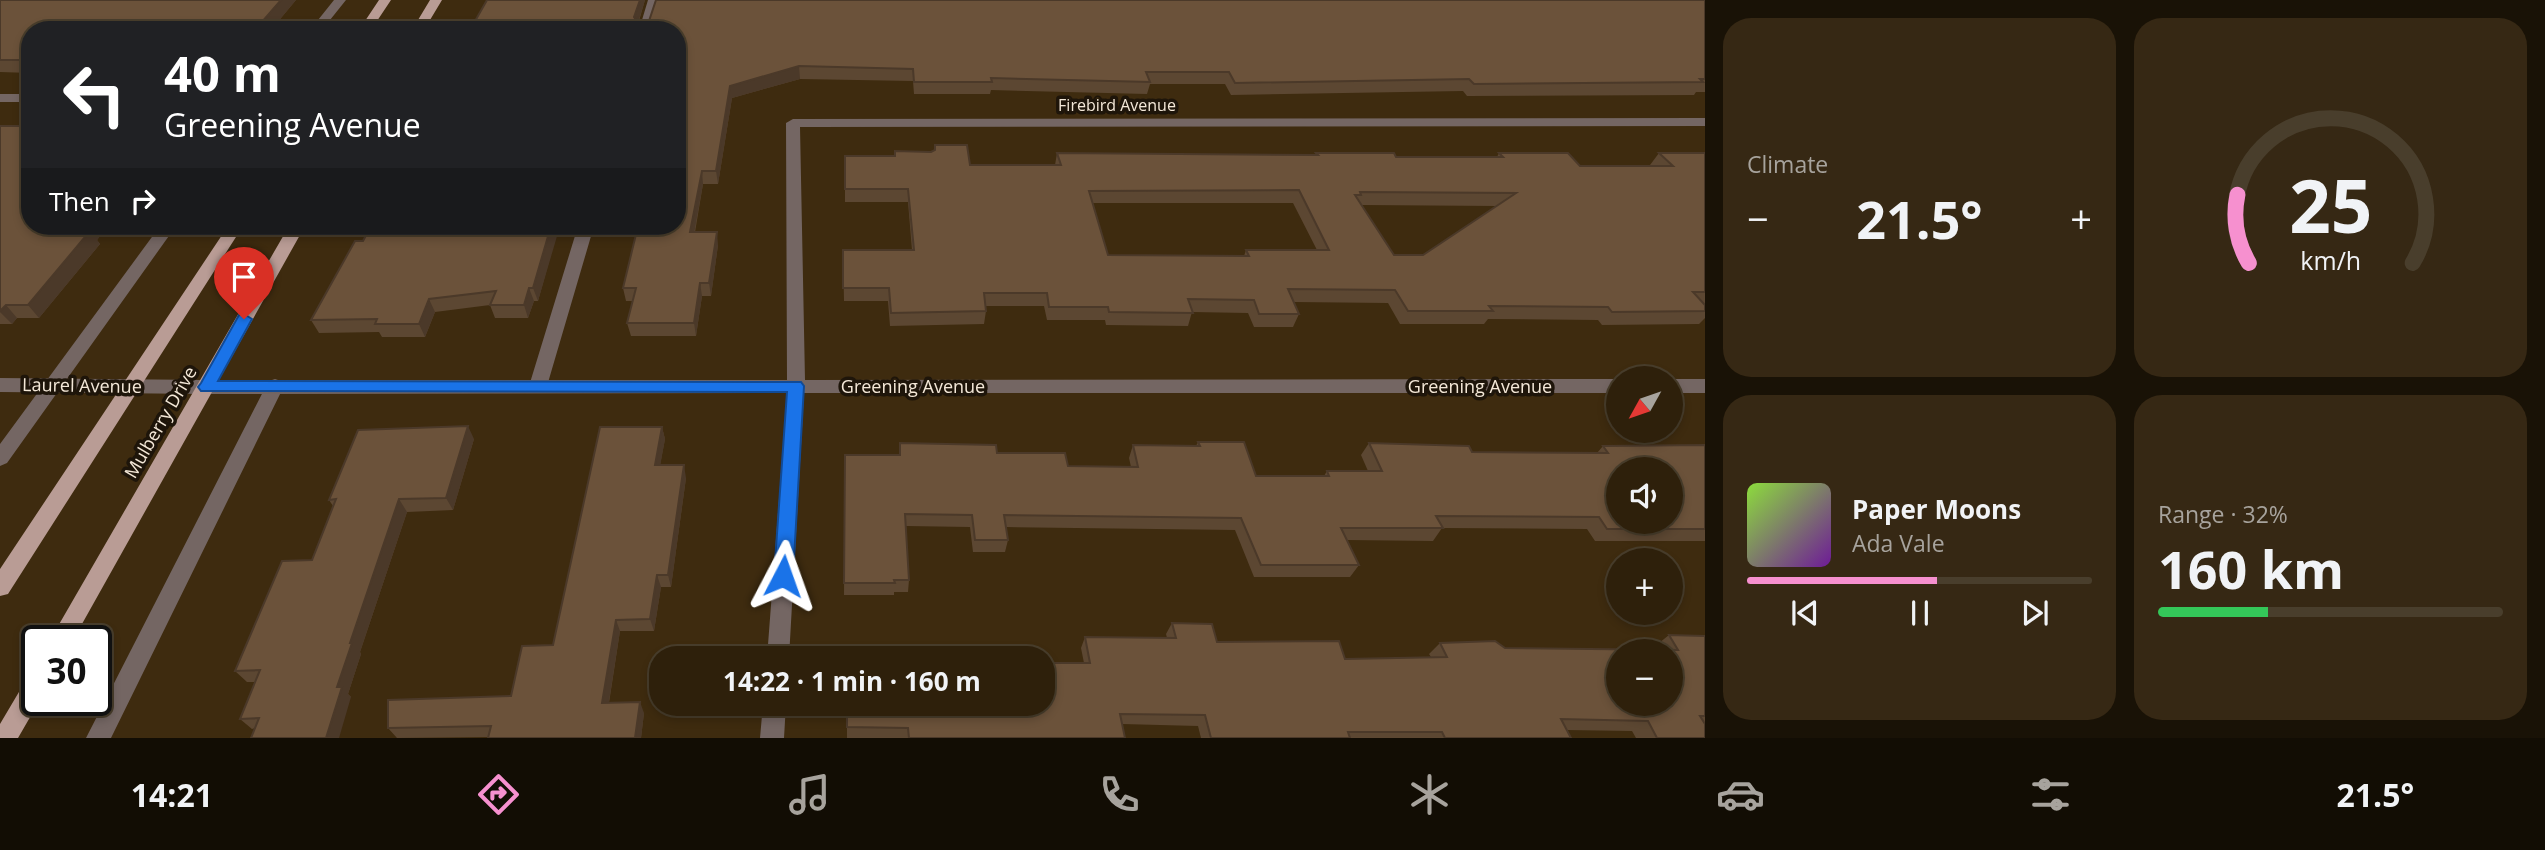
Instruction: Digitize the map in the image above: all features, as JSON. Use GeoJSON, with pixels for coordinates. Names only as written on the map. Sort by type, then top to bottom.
{"type":"FeatureCollection","features":[{"type":"Feature","properties":{"kind":"main road"},"geometry":{"type":"LineString","coordinates":[[371,21],[385,0]]}},
{"type":"Feature","properties":{"kind":"main road"},"geometry":{"type":"LineString","coordinates":[[423,21],[436,0]]}},
{"type":"Feature","properties":{"kind":"main road"},"geometry":{"type":"LineString","coordinates":[[0,587],[229,235]]}},
{"type":"Feature","properties":{"kind":"main road","name":"Mulberry Drive"},"geometry":{"type":"LineString","coordinates":[[70,625],[293,235]]}},
{"type":"Feature","properties":{"kind":"main road"},"geometry":{"type":"LineString","coordinates":[[5,738],[21,710]]}},
{"type":"Feature","properties":{"kind":"street"},"geometry":{"type":"LineString","coordinates":[[323,21],[340,0]]}},
{"type":"Feature","properties":{"kind":"street"},"geometry":{"type":"LineString","coordinates":[[648,21],[654,0]]}},
{"type":"Feature","properties":{"kind":"street"},"geometry":{"type":"LineString","coordinates":[[0,98],[21,98]]}},
{"type":"Feature","properties":{"kind":"street","name":"Firebird Avenue"},"geometry":{"type":"LineString","coordinates":[[796,386],[793,123],[1705,122]]}},
{"type":"Feature","properties":{"kind":"street"},"geometry":{"type":"LineString","coordinates":[[0,458],[161,235]]}},
{"type":"Feature","properties":{"kind":"street"},"geometry":{"type":"LineString","coordinates":[[538,386],[583,235]]}},
{"type":"Feature","properties":{"kind":"street","name":"Laurel Avenue"},"geometry":{"type":"LineString","coordinates":[[0,385],[206,387]]}},
{"type":"Feature","properties":{"kind":"street"},"geometry":{"type":"LineString","coordinates":[[98,738],[275,386]]}},
{"type":"Feature","properties":{"kind":"street"},"geometry":{"type":"LineString","coordinates":[[779,646],[796,386]]}},
{"type":"Feature","properties":{"kind":"street","name":"Greening Avenue"},"geometry":{"type":"LineString","coordinates":[[206,387],[1606,386]]}},
{"type":"Feature","properties":{"kind":"street"},"geometry":{"type":"LineString","coordinates":[[1684,386],[1705,386]]}},
{"type":"Feature","properties":{"kind":"street"},"geometry":{"type":"LineString","coordinates":[[772,738],[774,716]]}},
{"type":"Feature","properties":{"kind":"building"},"geometry":{"type":"Polygon","coordinates":[[[0,0],[281,0],[263,21],[21,21],[21,60],[0,60],[0,0]]]}},
{"type":"Feature","properties":{"kind":"building"},"geometry":{"type":"Polygon","coordinates":[[[487,0],[640,0],[634,17],[637,21],[475,21],[487,0]]]}},
{"type":"Feature","properties":{"kind":"building"},"geometry":{"type":"Polygon","coordinates":[[[656,0],[1705,0],[1705,79],[1700,79],[1703,82],[1474,84],[1469,79],[1235,83],[1229,72],[1146,72],[1150,82],[991,78],[992,82],[914,82],[913,69],[799,66],[730,86],[716,171],[702,171],[690,232],[717,232],[709,283],[700,283],[694,323],[627,323],[636,288],[623,288],[636,235],[686,235],[686,21],[649,21],[656,0]]]}},
{"type":"Feature","properties":{"kind":"building"},"geometry":{"type":"Polygon","coordinates":[[[0,126],[21,126],[21,235],[87,235],[28,305],[6,305],[0,311],[0,126]]]}},
{"type":"Feature","properties":{"kind":"building"},"geometry":{"type":"Polygon","coordinates":[[[935,145],[967,145],[970,165],[1061,165],[1057,153],[1394,153],[1396,157],[1503,157],[1499,153],[1568,153],[1580,166],[1673,166],[1659,153],[1705,153],[1705,292],[1693,292],[1705,305],[1705,311],[1612,312],[1608,307],[1489,306],[1493,311],[1408,311],[1395,290],[1288,289],[1299,314],[1259,314],[1254,300],[1188,299],[1193,313],[1109,312],[1108,307],[1049,307],[1047,293],[984,293],[986,311],[891,313],[889,288],[843,288],[843,250],[914,250],[908,189],[845,189],[845,156],[895,156],[895,151],[935,150],[935,145]],[[1299,190],[1089,191],[1108,255],[1249,256],[1246,250],[1329,250],[1299,190]],[[1360,192],[1361,195],[1355,195],[1394,255],[1423,255],[1516,193],[1360,192]]]}},
{"type":"Feature","properties":{"kind":"building"},"geometry":{"type":"Polygon","coordinates":[[[366,235],[548,235],[533,288],[529,288],[524,305],[490,305],[496,291],[429,299],[419,324],[375,324],[377,319],[311,320],[355,241],[363,241],[366,235]]]}},
{"type":"Feature","properties":{"kind":"building"},"geometry":{"type":"Polygon","coordinates":[[[468,426],[446,498],[399,499],[350,643],[337,687],[342,687],[326,738],[251,738],[259,718],[240,719],[260,670],[235,671],[282,561],[312,560],[336,499],[329,500],[358,430],[468,426]]]}},
{"type":"Feature","properties":{"kind":"building"},"geometry":{"type":"Polygon","coordinates":[[[600,427],[662,427],[655,465],[684,465],[668,575],[657,575],[650,619],[616,620],[602,703],[640,702],[635,738],[488,738],[491,726],[388,728],[388,700],[511,696],[522,646],[553,645],[600,427]]]}},
{"type":"Feature","properties":{"kind":"building"},"geometry":{"type":"Polygon","coordinates":[[[1198,442],[1244,442],[1256,476],[1329,476],[1327,471],[1382,471],[1369,443],[1469,446],[1472,452],[1608,453],[1603,446],[1705,445],[1705,529],[1683,529],[1683,457],[1606,457],[1606,528],[1599,517],[1436,516],[1443,528],[1341,528],[1359,565],[1261,565],[1241,518],[1004,515],[1008,540],[975,540],[972,515],[905,514],[909,580],[894,580],[895,583],[844,583],[845,455],[900,455],[900,443],[996,445],[997,453],[1065,453],[1068,466],[1138,467],[1133,445],[1200,446],[1198,442]]]}},
{"type":"Feature","properties":{"kind":"building"},"geometry":{"type":"Polygon","coordinates":[[[1172,623],[1212,624],[1217,642],[1339,641],[1345,659],[1447,657],[1440,643],[1495,641],[1505,648],[1606,649],[1606,716],[1683,716],[1683,639],[1671,639],[1669,635],[1705,636],[1705,716],[1700,716],[1705,724],[1705,738],[1657,738],[1648,721],[1561,719],[1571,738],[1445,738],[1442,732],[1348,732],[1350,738],[1211,738],[1205,715],[1120,714],[1125,738],[909,738],[908,728],[847,727],[847,716],[1055,716],[1055,663],[1090,663],[1085,637],[1176,638],[1172,623]]]}},
{"type":"Feature","properties":{"kind":"route"},"geometry":{"type":"LineString","coordinates":[[244,319],[206,387],[796,386],[783,576]]}}]}
